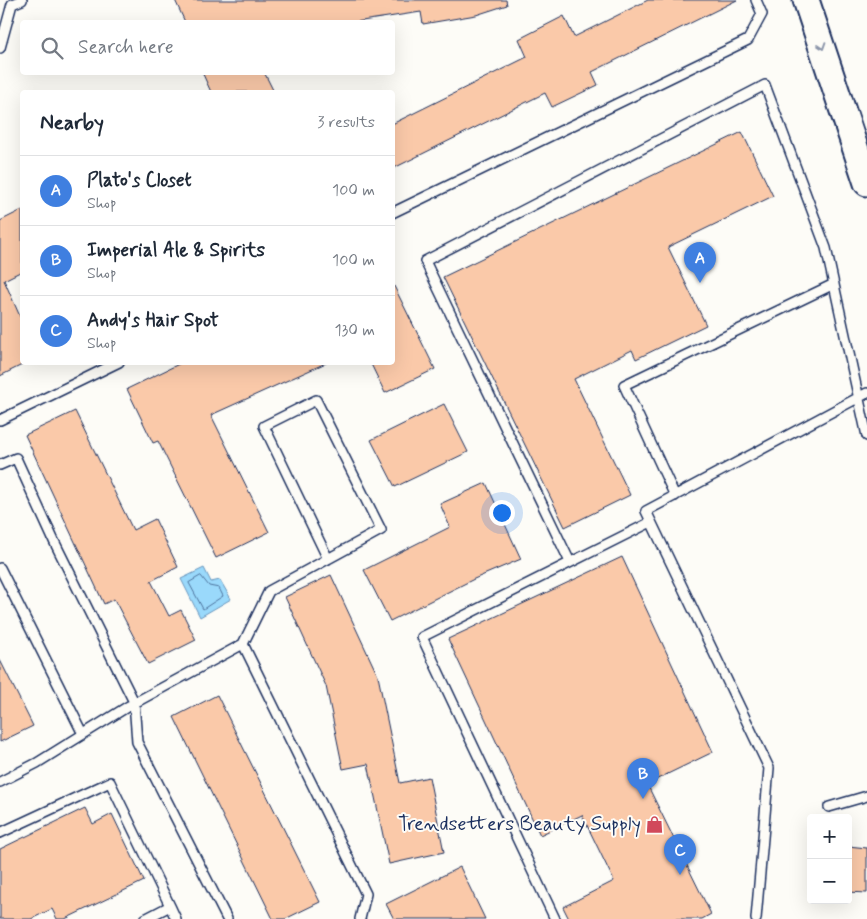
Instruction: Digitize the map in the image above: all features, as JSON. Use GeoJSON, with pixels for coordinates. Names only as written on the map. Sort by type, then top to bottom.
{"type":"FeatureCollection","features":[{"type":"Feature","properties":{"kind":"main road"},"geometry":{"type":"LineString","coordinates":[[806,0],[867,183]]}},
{"type":"Feature","properties":{"kind":"lane"},"geometry":{"type":"LineString","coordinates":[[0,48],[12,4],[22,0]]}},
{"type":"Feature","properties":{"kind":"lane"},"geometry":{"type":"LineString","coordinates":[[395,212],[748,40],[762,14],[756,0]]}},
{"type":"Feature","properties":{"kind":"lane"},"geometry":{"type":"LineString","coordinates":[[570,562],[425,261],[765,85],[826,248],[867,436]]}},
{"type":"Feature","properties":{"kind":"lane"},"geometry":{"type":"LineString","coordinates":[[675,496],[624,385],[834,284]]}},
{"type":"Feature","properties":{"kind":"lane"},"geometry":{"type":"LineString","coordinates":[[0,420],[113,365]]}},
{"type":"Feature","properties":{"kind":"lane"},"geometry":{"type":"LineString","coordinates":[[756,919],[769,768],[646,511],[867,393]]}},
{"type":"Feature","properties":{"kind":"lane"},"geometry":{"type":"LineString","coordinates":[[0,782],[38,763],[134,702],[243,644],[269,591],[328,559],[381,530],[316,400],[264,426],[328,559]]}},
{"type":"Feature","properties":{"kind":"lane"},"geometry":{"type":"LineString","coordinates":[[0,465],[16,458],[54,541],[134,702],[137,742],[227,919]]}},
{"type":"Feature","properties":{"kind":"lane"},"geometry":{"type":"LineString","coordinates":[[555,919],[422,637],[651,522]]}},
{"type":"Feature","properties":{"kind":"lane"},"geometry":{"type":"LineString","coordinates":[[0,568],[84,734]]}},
{"type":"Feature","properties":{"kind":"lane"},"geometry":{"type":"LineString","coordinates":[[243,644],[366,894],[360,919]]}},
{"type":"Feature","properties":{"kind":"lane"},"geometry":{"type":"LineString","coordinates":[[0,833],[110,782],[176,919]]}},
{"type":"Feature","properties":{"kind":"lane"},"geometry":{"type":"LineString","coordinates":[[829,807],[867,796]]}},
{"type":"Feature","properties":{"kind":"lane"},"geometry":{"type":"LineString","coordinates":[[145,919],[170,906]]}},
{"type":"Feature","properties":{"kind":"water"},"geometry":{"type":"Polygon","coordinates":[[[204,568],[211,582],[220,580],[231,599],[200,617],[181,579],[204,568]]]}},
{"type":"Feature","properties":{"kind":"building"},"geometry":{"type":"Polygon","coordinates":[[[175,0],[506,0],[507,5],[476,15],[423,24],[421,12],[368,20],[184,20],[175,0]]]}},
{"type":"Feature","properties":{"kind":"building"},"geometry":{"type":"Polygon","coordinates":[[[648,0],[737,0],[592,72],[598,85],[552,107],[545,93],[395,168],[395,123],[527,57],[519,39],[564,16],[574,37],[648,0]]]}},
{"type":"Feature","properties":{"kind":"building"},"geometry":{"type":"Polygon","coordinates":[[[203,75],[266,75],[273,90],[210,90],[203,75]]]}},
{"type":"Feature","properties":{"kind":"building"},"geometry":{"type":"Polygon","coordinates":[[[742,132],[773,196],[668,247],[706,325],[636,359],[632,350],[574,379],[630,495],[565,527],[443,277],[742,132]]]}},
{"type":"Feature","properties":{"kind":"building"},"geometry":{"type":"Polygon","coordinates":[[[20,211],[20,272],[4,280],[20,316],[20,365],[22,365],[0,376],[0,221],[20,211]]]}},
{"type":"Feature","properties":{"kind":"building"},"geometry":{"type":"Polygon","coordinates":[[[395,288],[435,369],[385,393],[371,365],[395,365],[395,288]]]}},
{"type":"Feature","properties":{"kind":"building"},"geometry":{"type":"Polygon","coordinates":[[[177,365],[321,365],[211,415],[269,532],[216,558],[158,441],[153,443],[127,389],[177,365]]]}},
{"type":"Feature","properties":{"kind":"building"},"geometry":{"type":"Polygon","coordinates":[[[444,404],[468,452],[395,487],[371,440],[444,404]]]}},
{"type":"Feature","properties":{"kind":"building"},"geometry":{"type":"Polygon","coordinates":[[[75,411],[133,530],[155,519],[178,567],[151,581],[169,616],[181,610],[196,640],[148,664],[114,599],[104,604],[25,435],[75,411]]]}},
{"type":"Feature","properties":{"kind":"building"},"geometry":{"type":"Polygon","coordinates":[[[486,483],[521,559],[474,579],[390,621],[364,570],[450,527],[440,504],[486,483]]]}},
{"type":"Feature","properties":{"kind":"building"},"geometry":{"type":"Polygon","coordinates":[[[622,557],[713,752],[647,784],[711,914],[702,919],[569,919],[563,907],[614,881],[582,815],[540,835],[448,639],[622,557]]]}},
{"type":"Feature","properties":{"kind":"building"},"geometry":{"type":"Polygon","coordinates":[[[331,575],[378,676],[400,783],[429,777],[444,852],[389,864],[368,764],[343,769],[326,686],[285,597],[331,575]]]}},
{"type":"Feature","properties":{"kind":"building"},"geometry":{"type":"Polygon","coordinates":[[[0,660],[33,726],[0,742],[0,660]]]}},
{"type":"Feature","properties":{"kind":"building"},"geometry":{"type":"Polygon","coordinates":[[[217,695],[320,902],[285,919],[273,919],[174,717],[217,695]]]}},
{"type":"Feature","properties":{"kind":"building"},"geometry":{"type":"Polygon","coordinates":[[[85,808],[93,824],[112,814],[144,881],[65,919],[57,919],[52,909],[31,919],[0,919],[0,849],[85,808]]]}},
{"type":"Feature","properties":{"kind":"building"},"geometry":{"type":"Polygon","coordinates":[[[852,846],[867,848],[867,893],[852,892],[852,846]]]}},
{"type":"Feature","properties":{"kind":"building"},"geometry":{"type":"Polygon","coordinates":[[[460,867],[485,919],[394,919],[386,904],[460,867]]]}},
{"type":"Feature","properties":{"kind":"place","name":"Plato's Closet"},"geometry":{"type":"Point","coordinates":[700,283]}},
{"type":"Feature","properties":{"kind":"place","name":"Imperial Ale & Spirits"},"geometry":{"type":"Point","coordinates":[643,799]}},
{"type":"Feature","properties":{"kind":"place","name":"Trendsetters Beauty Supply"},"geometry":{"type":"Point","coordinates":[655,824]}},
{"type":"Feature","properties":{"kind":"place","name":"Andy's Hair Spot"},"geometry":{"type":"Point","coordinates":[680,875]}}]}
